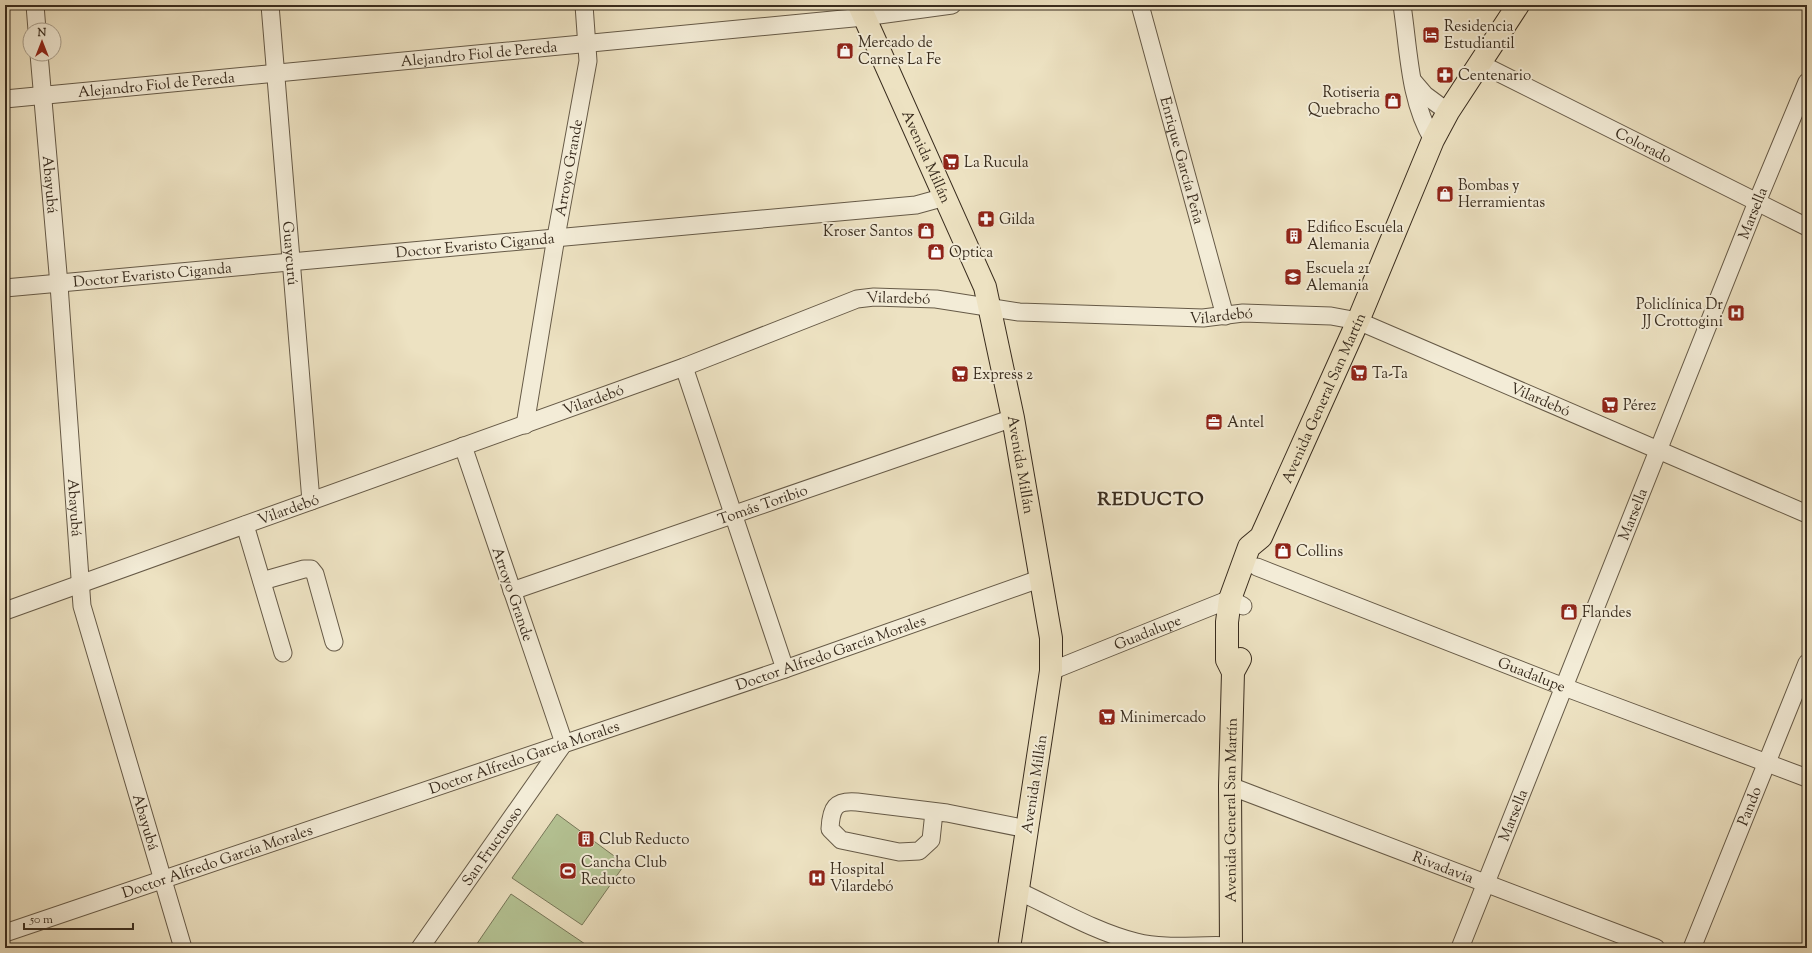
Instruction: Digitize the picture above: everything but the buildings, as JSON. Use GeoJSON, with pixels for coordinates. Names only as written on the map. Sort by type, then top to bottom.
{"type":"FeatureCollection","features":[{"type":"Feature","properties":{"kind":"main road","name":"Avenida General San Martín"},"geometry":{"type":"LineString","coordinates":[[1236,603],[1249,547],[1261,537],[1358,321],[1433,140],[1448,112],[1518,5]]}},
{"type":"Feature","properties":{"kind":"main road","name":"Avenida Millán"},"geometry":{"type":"LineString","coordinates":[[862,11],[985,287],[1013,418],[1052,638],[1051,671],[1009,948]]}},
{"type":"Feature","properties":{"kind":"main road","name":"Avenida General San Martín"},"geometry":{"type":"LineString","coordinates":[[1231,947],[1230,786],[1233,672],[1226,660],[1227,622],[1257,567],[1262,553],[1261,537]]}},
{"type":"Feature","properties":{"kind":"street"},"geometry":{"type":"LineString","coordinates":[[35,5],[36,22]]}},
{"type":"Feature","properties":{"kind":"street","name":"Guaycurú"},"geometry":{"type":"LineString","coordinates":[[270,5],[311,501]]}},
{"type":"Feature","properties":{"kind":"street","name":"Arroyo Grande"},"geometry":{"type":"LineString","coordinates":[[525,425],[556,237],[588,61],[584,5]]}},
{"type":"Feature","properties":{"kind":"street","name":"Alejandro Fiol de Pereda"},"geometry":{"type":"LineString","coordinates":[[5,99],[587,42],[862,11],[952,5]]}},
{"type":"Feature","properties":{"kind":"street","name":"Enrique García Peña"},"geometry":{"type":"LineString","coordinates":[[1140,5],[1224,316]]}},
{"type":"Feature","properties":{"kind":"street"},"geometry":{"type":"LineString","coordinates":[[1402,5],[1413,81],[1413,91],[1423,123],[1433,140]]}},
{"type":"Feature","properties":{"kind":"street","name":"Abayubá"},"geometry":{"type":"LineString","coordinates":[[40,62],[59,284],[79,585],[82,606],[183,948]]}},
{"type":"Feature","properties":{"kind":"street","name":"Colorado"},"geometry":{"type":"LineString","coordinates":[[1479,63],[1807,227]]}},
{"type":"Feature","properties":{"kind":"street"},"geometry":{"type":"LineString","coordinates":[[1413,81],[1425,95],[1448,112]]}},
{"type":"Feature","properties":{"kind":"street","name":"Marsella"},"geometry":{"type":"LineString","coordinates":[[1460,948],[1757,202],[1807,82]]}},
{"type":"Feature","properties":{"kind":"street","name":"Doctor Evaristo Ciganda"},"geometry":{"type":"LineString","coordinates":[[5,288],[916,205],[945,197]]}},
{"type":"Feature","properties":{"kind":"street","name":"Vilardebó"},"geometry":{"type":"LineString","coordinates":[[5,612],[463,446],[525,425],[684,366],[857,299],[874,297],[936,299],[990,306],[1020,312],[1203,318],[1243,313],[1331,316],[1358,321],[1807,514]]}},
{"type":"Feature","properties":{"kind":"street"},"geometry":{"type":"LineString","coordinates":[[684,366],[785,670]]}},
{"type":"Feature","properties":{"kind":"street","name":"Tomás Toribio"},"geometry":{"type":"LineString","coordinates":[[512,591],[1013,418]]}},
{"type":"Feature","properties":{"kind":"street","name":"Arroyo Grande"},"geometry":{"type":"LineString","coordinates":[[463,446],[564,743]]}},
{"type":"Feature","properties":{"kind":"street"},"geometry":{"type":"LineString","coordinates":[[244,525],[283,653]]}},
{"type":"Feature","properties":{"kind":"street","name":"Guadalupe"},"geometry":{"type":"LineString","coordinates":[[1257,567],[1564,687],[1807,778]]}},
{"type":"Feature","properties":{"kind":"street"},"geometry":{"type":"LineString","coordinates":[[262,581],[304,569],[311,569],[315,574],[334,642]]}},
{"type":"Feature","properties":{"kind":"street","name":"Doctor Alfredo García Morales"},"geometry":{"type":"LineString","coordinates":[[5,933],[564,743],[785,670],[1042,578]]}},
{"type":"Feature","properties":{"kind":"street","name":"Guadalupe"},"geometry":{"type":"LineString","coordinates":[[1051,671],[1236,603]]}},
{"type":"Feature","properties":{"kind":"street","name":"Pando"},"geometry":{"type":"LineString","coordinates":[[1692,948],[1768,763],[1807,663]]}},
{"type":"Feature","properties":{"kind":"street","name":"San Fructuoso"},"geometry":{"type":"LineString","coordinates":[[420,948],[564,743]]}},
{"type":"Feature","properties":{"kind":"street","name":"Rivadavia"},"geometry":{"type":"LineString","coordinates":[[1230,786],[1656,948]]}},
{"type":"Feature","properties":{"kind":"street"},"geometry":{"type":"LineString","coordinates":[[934,812],[931,840],[919,851],[899,852],[841,840],[830,829],[831,813],[837,805],[846,801],[934,812],[1028,829]]}},
{"type":"Feature","properties":{"kind":"street"},"geometry":{"type":"LineString","coordinates":[[1018,891],[1108,933],[1136,942],[1155,946],[1231,947]]}},
{"type":"Feature","properties":{"kind":"green space","name":"Cancha Club Reducto"},"geometry":{"type":"Polygon","coordinates":[[[557,814],[625,864],[582,925],[512,878],[557,814]]]}},
{"type":"Feature","properties":{"kind":"green space"},"geometry":{"type":"Polygon","coordinates":[[[511,894],[591,948],[474,948],[511,894]]]}},
{"type":"Feature","properties":{"kind":"place","name":"Residencia Estudiantil"},"geometry":{"type":"Point","coordinates":[1431,35]}},
{"type":"Feature","properties":{"kind":"place","name":"Mercado de Carnes La Fe"},"geometry":{"type":"Point","coordinates":[845,51]}},
{"type":"Feature","properties":{"kind":"place","name":"Centenario"},"geometry":{"type":"Point","coordinates":[1445,75]}},
{"type":"Feature","properties":{"kind":"place","name":"Rotiseria Quebracho"},"geometry":{"type":"Point","coordinates":[1393,101]}},
{"type":"Feature","properties":{"kind":"place","name":"La Rucula"},"geometry":{"type":"Point","coordinates":[951,162]}},
{"type":"Feature","properties":{"kind":"place","name":"Bombas y Herramientas"},"geometry":{"type":"Point","coordinates":[1445,194]}},
{"type":"Feature","properties":{"kind":"place","name":"Gilda"},"geometry":{"type":"Point","coordinates":[986,219]}},
{"type":"Feature","properties":{"kind":"place","name":"Kroser Santos"},"geometry":{"type":"Point","coordinates":[926,231]}},
{"type":"Feature","properties":{"kind":"place","name":"Edifico Escuela Alemania"},"geometry":{"type":"Point","coordinates":[1294,236]}},
{"type":"Feature","properties":{"kind":"place","name":"Optica"},"geometry":{"type":"Point","coordinates":[936,252]}},
{"type":"Feature","properties":{"kind":"place","name":"Escuela 21 Alemania"},"geometry":{"type":"Point","coordinates":[1293,277]}},
{"type":"Feature","properties":{"kind":"place","name":"Policlínica Dr JJ Crottogini"},"geometry":{"type":"Point","coordinates":[1736,313]}},
{"type":"Feature","properties":{"kind":"place","name":"Ta-Ta"},"geometry":{"type":"Point","coordinates":[1359,373]}},
{"type":"Feature","properties":{"kind":"place","name":"Express 2"},"geometry":{"type":"Point","coordinates":[960,374]}},
{"type":"Feature","properties":{"kind":"place","name":"Pérez"},"geometry":{"type":"Point","coordinates":[1610,405]}},
{"type":"Feature","properties":{"kind":"place","name":"Antel"},"geometry":{"type":"Point","coordinates":[1214,422]}},
{"type":"Feature","properties":{"kind":"place","name":"Collins"},"geometry":{"type":"Point","coordinates":[1283,551]}},
{"type":"Feature","properties":{"kind":"place","name":"Flandes"},"geometry":{"type":"Point","coordinates":[1569,612]}},
{"type":"Feature","properties":{"kind":"place","name":"Minimercado"},"geometry":{"type":"Point","coordinates":[1107,717]}},
{"type":"Feature","properties":{"kind":"place","name":"Club Reducto"},"geometry":{"type":"Point","coordinates":[586,839]}},
{"type":"Feature","properties":{"kind":"place","name":"Cancha Club Reducto"},"geometry":{"type":"Point","coordinates":[568,871]}},
{"type":"Feature","properties":{"kind":"place","name":"Hospital Vilardebó"},"geometry":{"type":"Point","coordinates":[817,878]}},
{"type":"Feature","properties":{"kind":"district","name":"REDUCTO"},"geometry":{"type":"Point","coordinates":[1151,498]}}]}
